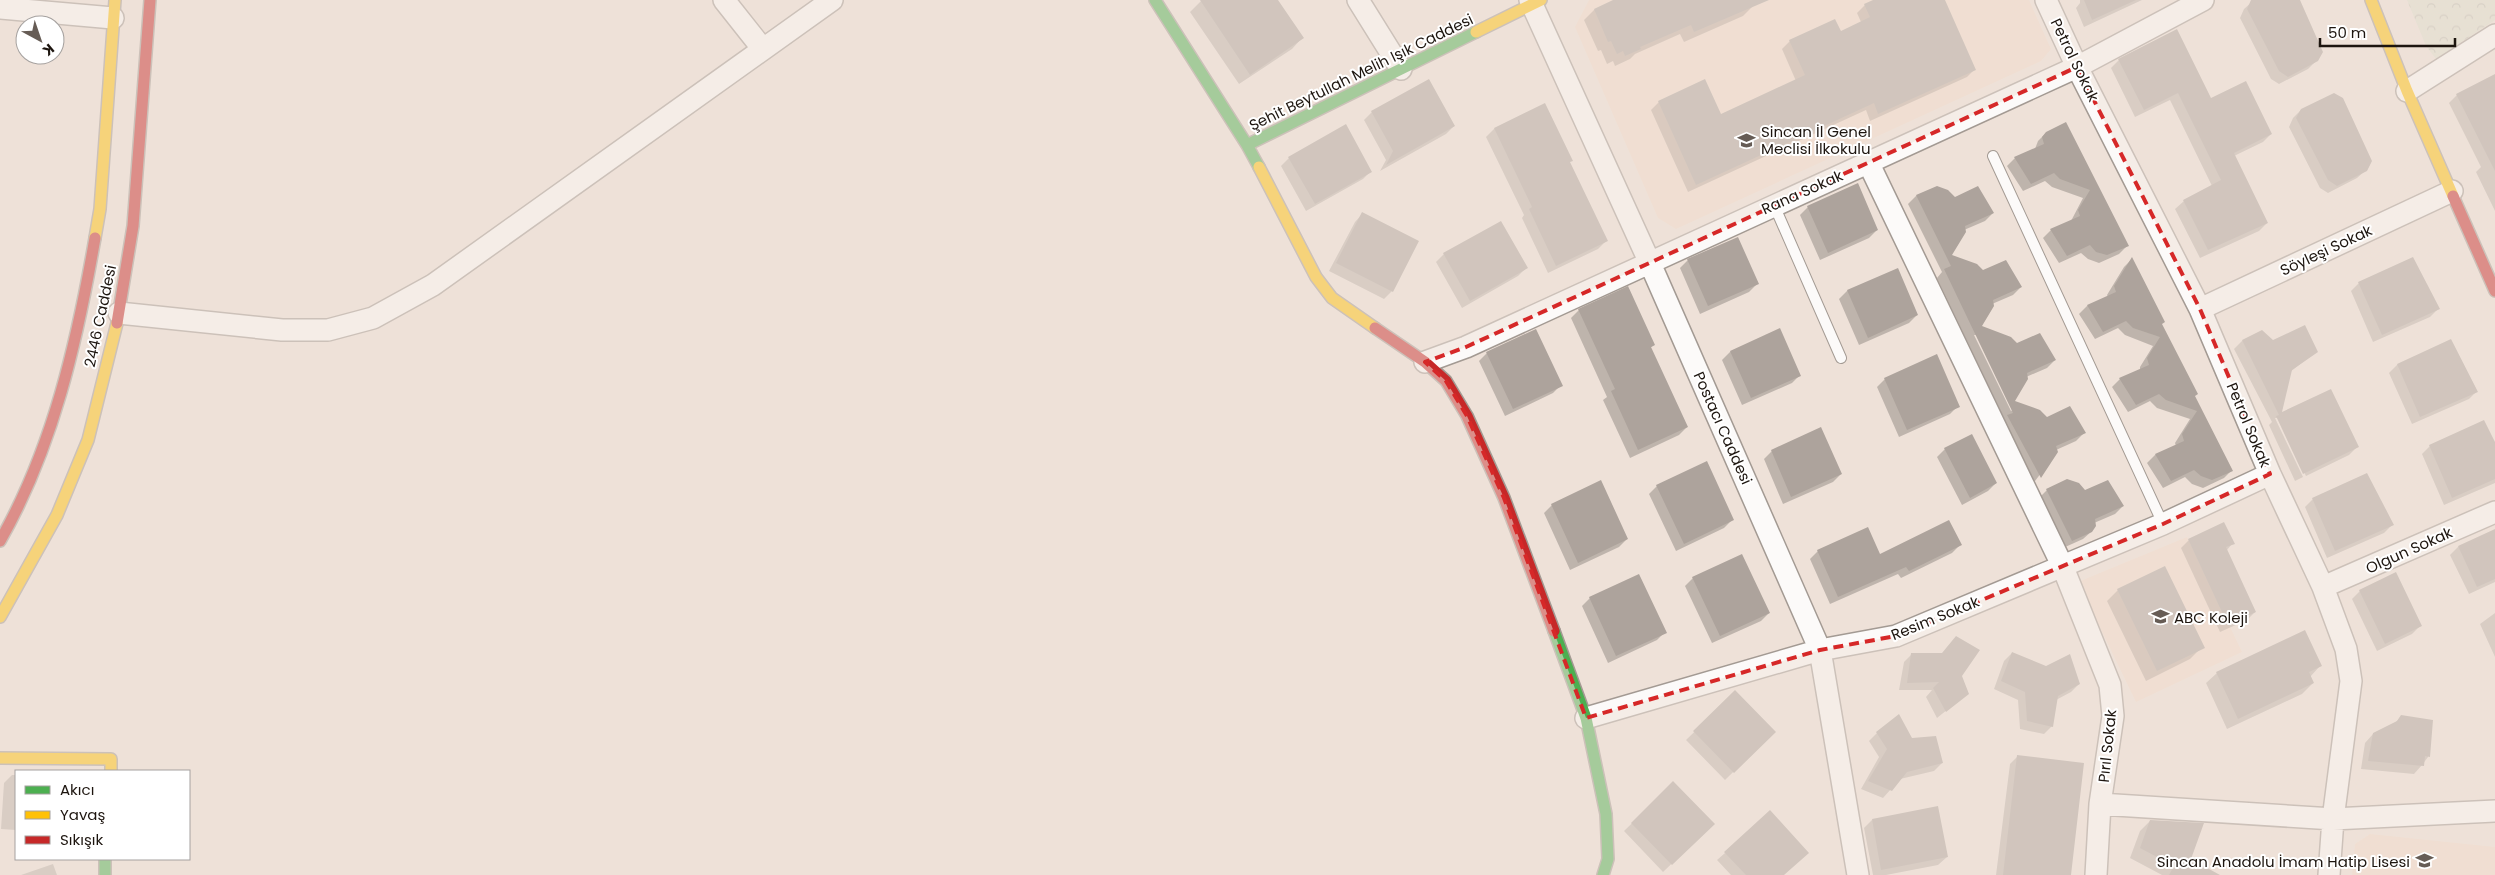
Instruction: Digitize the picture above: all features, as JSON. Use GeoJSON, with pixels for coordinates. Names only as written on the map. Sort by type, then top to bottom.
{"type":"FeatureCollection","features":[{"type":"Feature","properties":{"kind":"street","name":"2446 Caddesi"},"geometry":{"type":"LineString","coordinates":[[0,617],[56,515],[88,440],[119,313],[133,226],[150,0]]}},
{"type":"Feature","properties":{"kind":"street"},"geometry":{"type":"LineString","coordinates":[[724,0],[762,48]]}},
{"type":"Feature","properties":{"kind":"street"},"geometry":{"type":"LineString","coordinates":[[119,313],[282,330],[328,330],[373,318],[433,285],[762,48],[832,0]]}},
{"type":"Feature","properties":{"kind":"street"},"geometry":{"type":"LineString","coordinates":[[1155,0],[1247,145],[1316,277],[1332,298],[1425,362],[1446,381],[1468,416],[1504,498],[1586,718],[1606,814],[1608,860],[1603,875]]}},
{"type":"Feature","properties":{"kind":"street"},"geometry":{"type":"LineString","coordinates":[[1358,0],[1400,69]]}},
{"type":"Feature","properties":{"kind":"street","name":"Petrol Sokak"},"geometry":{"type":"LineString","coordinates":[[2046,0],[2076,67],[2200,309],[2270,474],[2323,588],[2346,649],[2351,681],[2333,819],[2329,875]]}},
{"type":"Feature","properties":{"kind":"street","name":"Rana Sokak"},"geometry":{"type":"LineString","coordinates":[[1425,362],[1466,347],[2076,67],[2203,0]]}},
{"type":"Feature","properties":{"kind":"street"},"geometry":{"type":"LineString","coordinates":[[2371,0],[2407,90],[2495,291]]}},
{"type":"Feature","properties":{"kind":"street","name":"Şehit Beytullah Melih Işık Caddesi"},"geometry":{"type":"LineString","coordinates":[[1247,145],[1534,2]]}},
{"type":"Feature","properties":{"kind":"street","name":"Postacı Caddesi"},"geometry":{"type":"LineString","coordinates":[[1534,2],[1650,261],[1820,650],[1858,875]]}},
{"type":"Feature","properties":{"kind":"street"},"geometry":{"type":"LineString","coordinates":[[0,8],[114,9]]}},
{"type":"Feature","properties":{"kind":"street","name":"2446 Caddesi"},"geometry":{"type":"LineString","coordinates":[[0,541],[19,508],[53,420],[81,318],[100,209],[114,9]]}},
{"type":"Feature","properties":{"kind":"street"},"geometry":{"type":"LineString","coordinates":[[2407,90],[2495,35]]}},
{"type":"Feature","properties":{"kind":"street","name":"Pırıl Sokak"},"geometry":{"type":"LineString","coordinates":[[1868,162],[2062,565],[2110,685],[2113,716],[2100,804],[2096,875]]}},
{"type":"Feature","properties":{"kind":"street","name":"Söyleşi Sokak"},"geometry":{"type":"LineString","coordinates":[[2200,309],[2452,190]]}},
{"type":"Feature","properties":{"kind":"street","name":"Resim Sokak"},"geometry":{"type":"LineString","coordinates":[[1586,718],[1820,650],[1896,636],[2163,524],[2270,474]]}},
{"type":"Feature","properties":{"kind":"street","name":"Olgun Sokak"},"geometry":{"type":"LineString","coordinates":[[2323,588],[2495,512]]}},
{"type":"Feature","properties":{"kind":"street"},"geometry":{"type":"LineString","coordinates":[[0,758],[112,760],[111,770]]}},
{"type":"Feature","properties":{"kind":"street"},"geometry":{"type":"LineString","coordinates":[[2100,804],[2333,819],[2495,811]]}},
{"type":"Feature","properties":{"kind":"street"},"geometry":{"type":"LineString","coordinates":[[104,875],[106,860]]}},
{"type":"Feature","properties":{"kind":"lane"},"geometry":{"type":"LineString","coordinates":[[1993,156],[2163,524]]}},
{"type":"Feature","properties":{"kind":"lane"},"geometry":{"type":"LineString","coordinates":[[1774,205],[1841,358]]}},
{"type":"Feature","properties":{"kind":"highlighted area"},"geometry":{"type":"Polygon","coordinates":[[[2077,67],[2200,309],[2270,474],[2163,524],[1896,636],[1820,650],[1586,718],[1504,498],[1467,416],[1446,381],[1425,362],[1466,347],[2077,67]]]}},
{"type":"Feature","properties":{"kind":"shaded area","name":"Sincan İl Genel Meclisi İlkokulu"},"geometry":{"type":"Polygon","coordinates":[[[1589,0],[2029,0],[2051,49],[2041,61],[1676,229],[1658,218],[1575,27],[1589,0]]]}},
{"type":"Feature","properties":{"kind":"shaded area","name":"ABC Koleji"},"geometry":{"type":"Polygon","coordinates":[[[2187,537],[2242,652],[2136,702],[2078,582],[2187,537]]]}},
{"type":"Feature","properties":{"kind":"shaded area","name":"Sincan Anadolu İmam Hatip Lisesi"},"geometry":{"type":"Polygon","coordinates":[[[2370,834],[2495,847],[2495,875],[2352,875],[2355,844],[2370,834]]]}},
{"type":"Feature","properties":{"kind":"green space"},"geometry":{"type":"Polygon","coordinates":[[[2407,0],[2495,0],[2495,20],[2436,59],[2426,46],[2407,0]]]}},
{"type":"Feature","properties":{"kind":"building"},"geometry":{"type":"Polygon","coordinates":[[[1200,0],[1278,0],[1304,38],[1250,75],[1200,0]]]}},
{"type":"Feature","properties":{"kind":"building"},"geometry":{"type":"Polygon","coordinates":[[[1613,0],[1769,0],[1694,32],[1691,25],[1640,47],[1641,49],[1625,56],[1623,51],[1617,54],[1611,41],[1608,42],[1594,9],[1613,0]]]}},
{"type":"Feature","properties":{"kind":"building"},"geometry":{"type":"Polygon","coordinates":[[[1873,0],[1945,0],[1976,70],[1878,114],[1874,103],[1696,185],[1658,101],[1705,79],[1721,114],[1805,75],[1789,40],[1835,19],[1841,31],[1870,17],[1864,4],[1873,0]]]}},
{"type":"Feature","properties":{"kind":"building"},"geometry":{"type":"Polygon","coordinates":[[[2084,0],[2136,0],[2092,20],[2084,0]]]}},
{"type":"Feature","properties":{"kind":"building"},"geometry":{"type":"Polygon","coordinates":[[[2251,0],[2300,0],[2323,52],[2318,61],[2288,77],[2279,71],[2247,9],[2251,0]]]}},
{"type":"Feature","properties":{"kind":"building"},"geometry":{"type":"Polygon","coordinates":[[[2177,29],[2211,98],[2246,81],[2272,134],[2234,153],[2268,223],[2208,250],[2183,200],[2221,180],[2178,93],[2144,110],[2118,59],[2177,29]]]}},
{"type":"Feature","properties":{"kind":"building"},"geometry":{"type":"Polygon","coordinates":[[[2495,74],[2495,171],[2456,94],[2495,74]]]}},
{"type":"Feature","properties":{"kind":"building"},"geometry":{"type":"Polygon","coordinates":[[[1429,79],[1455,126],[1386,165],[1393,151],[1371,111],[1429,79]]]}},
{"type":"Feature","properties":{"kind":"building"},"geometry":{"type":"Polygon","coordinates":[[[2334,93],[2343,98],[2372,161],[2367,171],[2337,186],[2328,180],[2296,118],[2301,109],[2334,93]]]}},
{"type":"Feature","properties":{"kind":"building"},"geometry":{"type":"Polygon","coordinates":[[[1545,103],[1573,161],[1570,162],[1608,241],[1556,266],[1529,209],[1532,207],[1494,128],[1545,103]]]}},
{"type":"Feature","properties":{"kind":"building"},"geometry":{"type":"Polygon","coordinates":[[[2066,122],[2129,246],[2107,255],[2096,252],[2090,245],[2067,256],[2050,229],[2080,216],[2078,210],[2090,190],[2060,179],[2054,173],[2031,184],[2014,157],[2044,144],[2042,137],[2046,132],[2066,122]]]}},
{"type":"Feature","properties":{"kind":"building"},"geometry":{"type":"Polygon","coordinates":[[[1346,124],[1372,172],[1315,204],[1288,157],[1346,124]]]}},
{"type":"Feature","properties":{"kind":"building"},"geometry":{"type":"Polygon","coordinates":[[[1858,183],[1878,230],[1828,253],[1807,206],[1858,183]]]}},
{"type":"Feature","properties":{"kind":"building"},"geometry":{"type":"Polygon","coordinates":[[[1937,186],[1948,190],[1955,197],[1978,186],[1994,213],[1965,226],[1966,232],[1952,255],[1977,264],[1983,270],[2006,260],[2022,287],[1993,300],[1994,306],[1982,326],[2011,337],[2017,343],[2040,333],[2056,360],[2027,373],[2028,379],[2015,401],[2040,410],[2047,417],[2070,406],[2086,433],[2056,446],[2058,452],[2041,478],[2007,415],[2013,413],[1944,269],[1951,266],[1916,195],[1937,186]]]}},
{"type":"Feature","properties":{"kind":"building"},"geometry":{"type":"Polygon","coordinates":[[[1362,212],[1419,241],[1393,292],[1336,263],[1362,212]]]}},
{"type":"Feature","properties":{"kind":"building"},"geometry":{"type":"Polygon","coordinates":[[[1501,221],[1528,268],[1470,301],[1443,253],[1501,221]]]}},
{"type":"Feature","properties":{"kind":"building"},"geometry":{"type":"Polygon","coordinates":[[[1738,237],[1759,284],[1708,306],[1687,259],[1738,237]]]}},
{"type":"Feature","properties":{"kind":"building"},"geometry":{"type":"Polygon","coordinates":[[[2132,257],[2165,322],[2162,324],[2198,394],[2195,396],[2233,471],[2212,480],[2201,476],[2194,470],[2171,481],[2155,454],[2184,441],[2182,434],[2197,411],[2166,400],[2159,394],[2136,405],[2119,378],[2149,365],[2147,358],[2160,337],[2133,328],[2126,321],[2103,332],[2087,305],[2116,292],[2114,286],[2132,257]]]}},
{"type":"Feature","properties":{"kind":"building"},"geometry":{"type":"Polygon","coordinates":[[[2413,257],[2440,309],[2382,335],[2358,282],[2413,257]]]}},
{"type":"Feature","properties":{"kind":"building"},"geometry":{"type":"Polygon","coordinates":[[[1898,268],[1918,315],[1868,338],[1847,290],[1898,268]]]}},
{"type":"Feature","properties":{"kind":"building"},"geometry":{"type":"Polygon","coordinates":[[[1628,286],[1655,345],[1651,347],[1688,427],[1638,450],[1611,391],[1615,389],[1578,309],[1628,286]]]}},
{"type":"Feature","properties":{"kind":"building"},"geometry":{"type":"Polygon","coordinates":[[[2305,325],[2318,352],[2292,370],[2282,412],[2331,389],[2359,447],[2303,474],[2276,416],[2279,415],[2242,340],[2262,330],[2273,340],[2305,325]]]}},
{"type":"Feature","properties":{"kind":"building"},"geometry":{"type":"Polygon","coordinates":[[[1780,328],[1801,376],[1751,398],[1730,351],[1780,328]]]}},
{"type":"Feature","properties":{"kind":"building"},"geometry":{"type":"Polygon","coordinates":[[[1536,329],[1563,386],[1513,409],[1486,352],[1536,329]]]}},
{"type":"Feature","properties":{"kind":"building"},"geometry":{"type":"Polygon","coordinates":[[[2451,339],[2478,392],[2420,417],[2397,364],[2451,339]]]}},
{"type":"Feature","properties":{"kind":"building"},"geometry":{"type":"Polygon","coordinates":[[[1937,354],[1960,407],[1907,430],[1884,378],[1937,354]]]}},
{"type":"Feature","properties":{"kind":"building"},"geometry":{"type":"Polygon","coordinates":[[[2484,420],[2495,442],[2495,479],[2452,498],[2429,445],[2484,420]]]}},
{"type":"Feature","properties":{"kind":"building"},"geometry":{"type":"Polygon","coordinates":[[[1821,427],[1842,474],[1791,497],[1771,450],[1821,427]]]}},
{"type":"Feature","properties":{"kind":"building"},"geometry":{"type":"Polygon","coordinates":[[[1972,434],[1997,483],[1970,498],[1944,448],[1972,434]]]}},
{"type":"Feature","properties":{"kind":"building"},"geometry":{"type":"Polygon","coordinates":[[[1707,461],[1734,520],[1684,544],[1656,485],[1707,461]]]}},
{"type":"Feature","properties":{"kind":"building"},"geometry":{"type":"Polygon","coordinates":[[[2367,473],[2394,525],[2335,551],[2312,498],[2367,473]]]}},
{"type":"Feature","properties":{"kind":"building"},"geometry":{"type":"Polygon","coordinates":[[[2067,479],[2079,483],[2085,490],[2108,480],[2124,506],[2095,519],[2096,526],[2092,532],[2072,541],[2046,489],[2067,479]]]}},
{"type":"Feature","properties":{"kind":"building"},"geometry":{"type":"Polygon","coordinates":[[[1601,480],[1628,539],[1578,563],[1551,504],[1601,480]]]}},
{"type":"Feature","properties":{"kind":"building"},"geometry":{"type":"Polygon","coordinates":[[[1949,520],[1962,545],[1909,571],[1906,567],[1838,597],[1817,550],[1868,527],[1880,554],[1949,520]]]}},
{"type":"Feature","properties":{"kind":"building"},"geometry":{"type":"Polygon","coordinates":[[[2224,522],[2235,544],[2226,547],[2256,612],[2228,625],[2188,539],[2224,522]]]}},
{"type":"Feature","properties":{"kind":"building"},"geometry":{"type":"Polygon","coordinates":[[[2495,529],[2495,579],[2477,587],[2458,546],[2495,529]]]}},
{"type":"Feature","properties":{"kind":"building"},"geometry":{"type":"Polygon","coordinates":[[[1742,554],[1770,613],[1720,636],[1692,577],[1742,554]]]}},
{"type":"Feature","properties":{"kind":"building"},"geometry":{"type":"Polygon","coordinates":[[[2165,566],[2205,648],[2157,671],[2117,589],[2165,566]]]}},
{"type":"Feature","properties":{"kind":"building"},"geometry":{"type":"Polygon","coordinates":[[[2396,572],[2422,626],[2385,644],[2359,590],[2396,572]]]}},
{"type":"Feature","properties":{"kind":"building"},"geometry":{"type":"Polygon","coordinates":[[[1639,574],[1667,633],[1616,656],[1589,597],[1639,574]]]}},
{"type":"Feature","properties":{"kind":"building"},"geometry":{"type":"Polygon","coordinates":[[[2305,630],[2322,666],[2309,672],[2314,683],[2238,719],[2216,672],[2305,630]]]}},
{"type":"Feature","properties":{"kind":"building"},"geometry":{"type":"Polygon","coordinates":[[[1956,636],[1980,650],[1962,676],[1969,694],[1946,712],[1933,688],[1939,682],[1907,683],[1911,653],[1942,653],[1956,636]]]}},
{"type":"Feature","properties":{"kind":"building"},"geometry":{"type":"Polygon","coordinates":[[[2012,652],[2046,666],[2070,654],[2080,684],[2058,696],[2053,727],[2027,721],[2025,692],[2001,681],[2012,652]]]}},
{"type":"Feature","properties":{"kind":"building"},"geometry":{"type":"Polygon","coordinates":[[[1735,690],[1776,732],[1734,773],[1693,731],[1735,690]]]}},
{"type":"Feature","properties":{"kind":"building"},"geometry":{"type":"Polygon","coordinates":[[[1899,714],[1912,738],[1936,736],[1943,763],[1907,772],[1892,791],[1868,781],[1887,749],[1876,732],[1899,714]]]}},
{"type":"Feature","properties":{"kind":"building"},"geometry":{"type":"Polygon","coordinates":[[[2401,715],[2433,720],[2430,757],[2425,756],[2424,766],[2368,761],[2373,733],[2397,721],[2401,715]]]}},
{"type":"Feature","properties":{"kind":"building"},"geometry":{"type":"Polygon","coordinates":[[[2017,755],[2084,763],[2071,875],[2003,875],[2017,755]]]}},
{"type":"Feature","properties":{"kind":"building"},"geometry":{"type":"Polygon","coordinates":[[[1673,781],[1715,824],[1672,865],[1631,823],[1673,781]]]}},
{"type":"Feature","properties":{"kind":"building"},"geometry":{"type":"Polygon","coordinates":[[[1938,806],[1948,857],[1881,870],[1872,819],[1938,806]]]}},
{"type":"Feature","properties":{"kind":"building"},"geometry":{"type":"Polygon","coordinates":[[[1770,810],[1809,853],[1784,875],[1746,875],[1724,852],[1770,810]]]}},
{"type":"Feature","properties":{"kind":"building"},"geometry":{"type":"Polygon","coordinates":[[[2150,820],[2204,823],[2191,859],[2220,875],[2169,875],[2174,866],[2140,848],[2150,820]]]}},
{"type":"Feature","properties":{"kind":"traffic: fast"},"geometry":{"type":"LineString","coordinates":[[1155,0],[1259,167]]}},
{"type":"Feature","properties":{"kind":"traffic: fast"},"geometry":{"type":"LineString","coordinates":[[1247,145],[1476,32]]}},
{"type":"Feature","properties":{"kind":"traffic: fast"},"geometry":{"type":"LineString","coordinates":[[1554,631],[1586,718],[1606,814],[1608,859],[1603,875]]}},
{"type":"Feature","properties":{"kind":"traffic: fast"},"geometry":{"type":"LineString","coordinates":[[105,860],[105,875]]}},
{"type":"Feature","properties":{"kind":"traffic: slow"},"geometry":{"type":"LineString","coordinates":[[95,238],[100,209],[115,0]]}},
{"type":"Feature","properties":{"kind":"traffic: slow"},"geometry":{"type":"LineString","coordinates":[[1476,32],[1541,0]]}},
{"type":"Feature","properties":{"kind":"traffic: slow"},"geometry":{"type":"LineString","coordinates":[[2371,0],[2407,91],[2453,196]]}},
{"type":"Feature","properties":{"kind":"traffic: slow"},"geometry":{"type":"LineString","coordinates":[[1259,167],[1316,277],[1332,298],[1375,328]]}},
{"type":"Feature","properties":{"kind":"traffic: slow"},"geometry":{"type":"LineString","coordinates":[[0,617],[57,515],[88,440],[117,323]]}},
{"type":"Feature","properties":{"kind":"traffic: slow"},"geometry":{"type":"LineString","coordinates":[[0,758],[111,759],[111,770]]}},
{"type":"Feature","properties":{"kind":"traffic: jam"},"geometry":{"type":"LineString","coordinates":[[117,323],[133,226],[150,0]]}},
{"type":"Feature","properties":{"kind":"traffic: jam"},"geometry":{"type":"LineString","coordinates":[[2453,196],[2495,291]]}},
{"type":"Feature","properties":{"kind":"traffic: jam"},"geometry":{"type":"LineString","coordinates":[[0,541],[19,506],[35,469],[61,394],[80,316],[95,238]]}},
{"type":"Feature","properties":{"kind":"traffic: jam"},"geometry":{"type":"LineString","coordinates":[[1375,328],[1425,362],[1446,381],[1467,416],[1504,498],[1554,631]]}},
{"type":"Feature","properties":{"kind":"place","name":"Sincan İl Genel Meclisi İlkokulu"},"geometry":{"type":"Point","coordinates":[1747,140]}},
{"type":"Feature","properties":{"kind":"place","name":"ABC Koleji"},"geometry":{"type":"Point","coordinates":[2160,617]}},
{"type":"Feature","properties":{"kind":"place","name":"Sincan Anadolu İmam Hatip Lisesi"},"geometry":{"type":"Point","coordinates":[2424,861]}}]}
